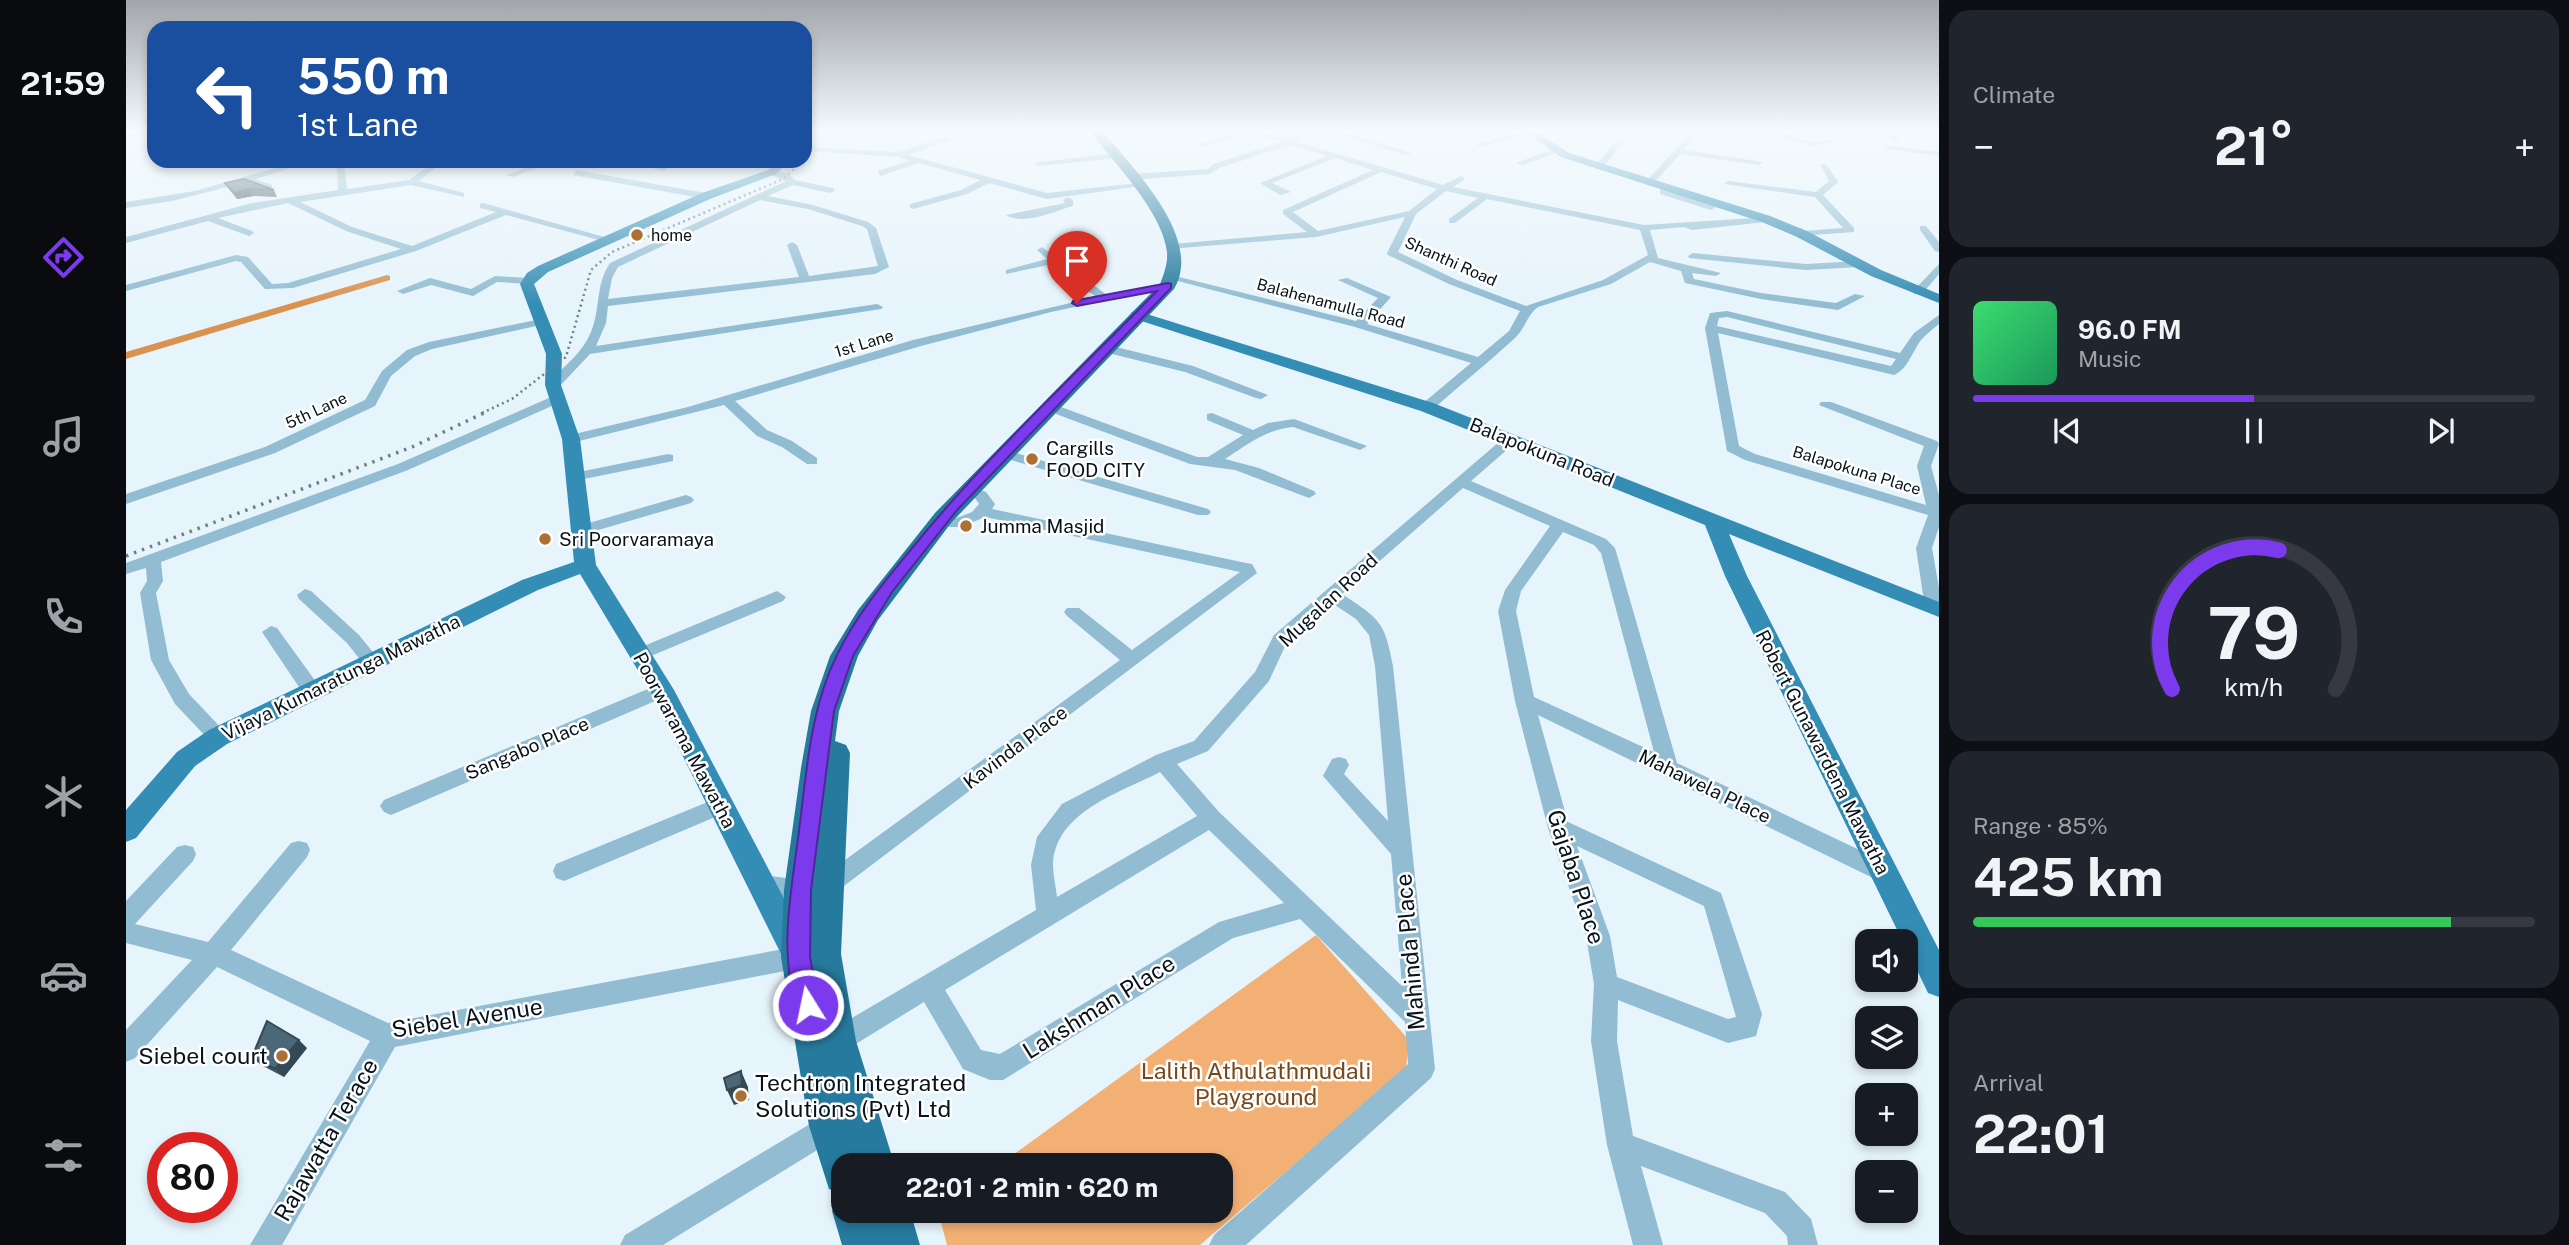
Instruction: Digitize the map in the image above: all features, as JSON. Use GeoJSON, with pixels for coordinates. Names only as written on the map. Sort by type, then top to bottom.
{"type":"FeatureCollection","features":[{"type":"Feature","properties":{"kind":"highway"},"geometry":{"type":"LineString","coordinates":[[815,888],[828,838],[836,737],[850,685],[893,603],[955,524],[982,504],[1016,457],[1116,351],[1156,299],[1175,257],[1174,247],[1139,189]]}},
{"type":"Feature","properties":{"kind":"highway"},"geometry":{"type":"LineString","coordinates":[[838,1153],[830,1126],[811,956],[825,711],[844,656],[867,616],[954,506],[1156,299]]}},
{"type":"Feature","properties":{"kind":"highway"},"geometry":{"type":"LineString","coordinates":[[811,956],[870,1153]]}},
{"type":"Feature","properties":{"kind":"highway"},"geometry":{"type":"LineString","coordinates":[[858,1223],[864,1245]]}},
{"type":"Feature","properties":{"kind":"highway"},"geometry":{"type":"LineString","coordinates":[[892,1223],[898,1245]]}},
{"type":"Feature","properties":{"kind":"main road"},"geometry":{"type":"LineString","coordinates":[[529,281],[542,269],[723,189]]}},
{"type":"Feature","properties":{"kind":"main road"},"geometry":{"type":"LineString","coordinates":[[1673,189],[1766,219],[1918,292],[1939,299]]}},
{"type":"Feature","properties":{"kind":"main road","name":"Poorwarama Mawatha"},"geometry":{"type":"LineString","coordinates":[[529,281],[528,292],[554,354],[555,392],[571,439],[585,565],[662,690],[763,885],[811,956]]}},
{"type":"Feature","properties":{"kind":"main road","name":"Balapokuna Road"},"geometry":{"type":"LineString","coordinates":[[1156,299],[1936,609]]}},
{"type":"Feature","properties":{"kind":"main road","name":"Robert Gunawardena Mawatha"},"geometry":{"type":"LineString","coordinates":[[1713,519],[1736,576],[1939,982]]}},
{"type":"Feature","properties":{"kind":"main road","name":"Vijaya Kumaratunga Mawatha"},"geometry":{"type":"LineString","coordinates":[[126,830],[186,759],[218,737],[530,586],[585,565]]}},
{"type":"Feature","properties":{"kind":"street"},"geometry":{"type":"LineString","coordinates":[[126,205],[144,204],[205,189]]}},
{"type":"Feature","properties":{"kind":"street"},"geometry":{"type":"LineString","coordinates":[[126,240],[206,217],[287,199],[363,189]]}},
{"type":"Feature","properties":{"kind":"street"},"geometry":{"type":"LineString","coordinates":[[438,189],[461,195]]}},
{"type":"Feature","properties":{"kind":"street"},"geometry":{"type":"LineString","coordinates":[[667,189],[706,196]]}},
{"type":"Feature","properties":{"kind":"street"},"geometry":{"type":"LineString","coordinates":[[126,569],[403,467],[555,392],[587,351],[599,326],[607,273],[614,265],[681,235],[706,220],[779,189]]}},
{"type":"Feature","properties":{"kind":"street"},"geometry":{"type":"LineString","coordinates":[[826,189],[830,190]]}},
{"type":"Feature","properties":{"kind":"street"},"geometry":{"type":"LineString","coordinates":[[913,206],[968,189]]}},
{"type":"Feature","properties":{"kind":"street"},"geometry":{"type":"LineString","coordinates":[[1019,189],[1034,194],[1060,196],[1094,189]]}},
{"type":"Feature","properties":{"kind":"street"},"geometry":{"type":"LineString","coordinates":[[1279,189],[1286,192],[1283,193]]}},
{"type":"Feature","properties":{"kind":"street"},"geometry":{"type":"LineString","coordinates":[[1316,234],[1286,212],[1337,189]]}},
{"type":"Feature","properties":{"kind":"street"},"geometry":{"type":"LineString","coordinates":[[1412,213],[1443,189]]}},
{"type":"Feature","properties":{"kind":"street"},"geometry":{"type":"LineString","coordinates":[[1449,189],[1644,228],[1685,224],[1692,227],[1766,219]]}},
{"type":"Feature","properties":{"kind":"street"},"geometry":{"type":"LineString","coordinates":[[1667,189],[1663,192],[1709,209],[1726,205]]}},
{"type":"Feature","properties":{"kind":"street"},"geometry":{"type":"LineString","coordinates":[[1770,189],[1818,195],[1851,230],[1802,234]]}},
{"type":"Feature","properties":{"kind":"street"},"geometry":{"type":"LineString","coordinates":[[1818,195],[1825,189]]}},
{"type":"Feature","properties":{"kind":"street"},"geometry":{"type":"LineString","coordinates":[[1011,215],[1030,215],[1070,204],[1071,202],[1060,196]]}},
{"type":"Feature","properties":{"kind":"street"},"geometry":{"type":"LineString","coordinates":[[1452,221],[1486,197]]}},
{"type":"Feature","properties":{"kind":"street"},"geometry":{"type":"LineString","coordinates":[[602,303],[875,271],[884,267],[871,228],[853,219],[810,207],[762,198]]}},
{"type":"Feature","properties":{"kind":"street"},"geometry":{"type":"LineString","coordinates":[[287,199],[349,229],[412,249]]}},
{"type":"Feature","properties":{"kind":"street"},"geometry":{"type":"LineString","coordinates":[[483,205],[610,240]]}},
{"type":"Feature","properties":{"kind":"street"},"geometry":{"type":"LineString","coordinates":[[126,288],[236,258],[244,259],[269,287],[276,288],[412,249],[506,212]]}},
{"type":"Feature","properties":{"kind":"street","name":"Shanthi Road"},"geometry":{"type":"LineString","coordinates":[[1174,247],[1316,234],[1412,213]]}},
{"type":"Feature","properties":{"kind":"street","name":"Shanthi Road"},"geometry":{"type":"LineString","coordinates":[[1412,213],[1392,253],[1453,282],[1527,310]]}},
{"type":"Feature","properties":{"kind":"street"},"geometry":{"type":"LineString","coordinates":[[206,217],[249,233]]}},
{"type":"Feature","properties":{"kind":"street"},"geometry":{"type":"LineString","coordinates":[[1427,407],[1514,333],[1527,310],[1534,305],[1607,282],[1654,256],[1644,228]]}},
{"type":"Feature","properties":{"kind":"street"},"geometry":{"type":"LineString","coordinates":[[1923,228],[1939,249]]}},
{"type":"Feature","properties":{"kind":"street"},"geometry":{"type":"LineString","coordinates":[[792,245],[806,279]]}},
{"type":"Feature","properties":{"kind":"street"},"geometry":{"type":"LineString","coordinates":[[1042,250],[1103,297]]}},
{"type":"Feature","properties":{"kind":"street"},"geometry":{"type":"LineString","coordinates":[[1693,256],[1806,267],[1859,264]]}},
{"type":"Feature","properties":{"kind":"street"},"geometry":{"type":"LineString","coordinates":[[331,257],[348,269]]}},
{"type":"Feature","properties":{"kind":"street"},"geometry":{"type":"LineString","coordinates":[[1649,259],[1686,269],[1716,273]]}},
{"type":"Feature","properties":{"kind":"street"},"geometry":{"type":"LineString","coordinates":[[1010,272],[1054,260]]}},
{"type":"Feature","properties":{"kind":"street"},"geometry":{"type":"LineString","coordinates":[[1918,292],[1939,267]]}},
{"type":"Feature","properties":{"kind":"street"},"geometry":{"type":"LineString","coordinates":[[1686,269],[1689,281],[1761,296],[1838,307],[1859,296]]}},
{"type":"Feature","properties":{"kind":"street"},"geometry":{"type":"LineString","coordinates":[[403,291],[430,281],[473,293],[495,279],[529,281]]}},
{"type":"Feature","properties":{"kind":"street"},"geometry":{"type":"LineString","coordinates":[[1343,280],[1385,297],[1359,325]]}},
{"type":"Feature","properties":{"kind":"street","name":"1st Lane"},"geometry":{"type":"LineString","coordinates":[[571,439],[726,400],[917,343],[1103,297],[1156,299]]}},
{"type":"Feature","properties":{"kind":"street","name":"Balahenamulla Road"},"geometry":{"type":"LineString","coordinates":[[1156,299],[1359,325],[1482,362]]}},
{"type":"Feature","properties":{"kind":"street"},"geometry":{"type":"LineString","coordinates":[[587,351],[671,335],[877,307]]}},
{"type":"Feature","properties":{"kind":"street"},"geometry":{"type":"LineString","coordinates":[[1905,358],[1727,314],[1714,315],[1711,328],[1894,370],[1905,358],[1918,336],[1939,318]]}},
{"type":"Feature","properties":{"kind":"street","name":"5th Lane"},"geometry":{"type":"LineString","coordinates":[[126,499],[270,450],[370,403],[386,374],[411,353],[429,346],[541,322]]}},
{"type":"Feature","properties":{"kind":"street","name":"Balapokuna Place"},"geometry":{"type":"LineString","coordinates":[[1711,328],[1732,448],[1750,457],[1937,513]]}},
{"type":"Feature","properties":{"kind":"street"},"geometry":{"type":"LineString","coordinates":[[1116,351],[1189,369],[1261,395]]}},
{"type":"Feature","properties":{"kind":"street"},"geometry":{"type":"LineString","coordinates":[[726,400],[762,433],[812,461]]}},
{"type":"Feature","properties":{"kind":"street","name":"Balapokuna Place"},"geometry":{"type":"LineString","coordinates":[[1826,405],[1936,445],[1924,466],[1937,513]]}},
{"type":"Feature","properties":{"kind":"street"},"geometry":{"type":"LineString","coordinates":[[1061,411],[1195,461],[1213,460],[1256,471],[1309,494]]}},
{"type":"Feature","properties":{"kind":"street"},"geometry":{"type":"LineString","coordinates":[[1212,416],[1254,435]]}},
{"type":"Feature","properties":{"kind":"street"},"geometry":{"type":"LineString","coordinates":[[1213,460],[1277,424],[1294,423],[1360,446]]}},
{"type":"Feature","properties":{"kind":"street","name":"Mugalan Road"},"geometry":{"type":"LineString","coordinates":[[1048,914],[1042,865],[1048,837],[1069,810],[1163,761],[1201,746],[1262,676],[1280,639],[1511,439]]}},
{"type":"Feature","properties":{"kind":"street"},"geometry":{"type":"LineString","coordinates":[[1016,457],[1203,512]]}},
{"type":"Feature","properties":{"kind":"street"},"geometry":{"type":"LineString","coordinates":[[575,477],[668,458]]}},
{"type":"Feature","properties":{"kind":"street"},"geometry":{"type":"LineString","coordinates":[[1461,482],[1600,541],[1608,552],[1668,768]]}},
{"type":"Feature","properties":{"kind":"street"},"geometry":{"type":"LineString","coordinates":[[581,530],[686,500]]}},
{"type":"Feature","properties":{"kind":"street","name":"Kavinda Place"},"geometry":{"type":"LineString","coordinates":[[815,888],[1249,573],[1246,568],[982,504]]}},
{"type":"Feature","properties":{"kind":"street"},"geometry":{"type":"LineString","coordinates":[[1936,609],[1924,548],[1937,513]]}},
{"type":"Feature","properties":{"kind":"street","name":"Gajaba Place"},"geometry":{"type":"LineString","coordinates":[[1560,524],[1513,590],[1507,611],[1525,701],[1559,828],[1598,936],[1606,984],[1604,1041],[1621,1145],[1648,1245]]}},
{"type":"Feature","properties":{"kind":"street"},"geometry":{"type":"LineString","coordinates":[[152,559],[155,581],[148,593],[160,660],[182,699],[218,737]]}},
{"type":"Feature","properties":{"kind":"street","name":"Mahinda Place"},"geometry":{"type":"LineString","coordinates":[[1224,1245],[1422,1069],[1384,666],[1378,633],[1362,615],[1330,594]]}},
{"type":"Feature","properties":{"kind":"street"},"geometry":{"type":"LineString","coordinates":[[305,595],[353,639],[371,662]]}},
{"type":"Feature","properties":{"kind":"street"},"geometry":{"type":"LineString","coordinates":[[640,654],[777,597]]}},
{"type":"Feature","properties":{"kind":"street"},"geometry":{"type":"LineString","coordinates":[[1073,612],[1132,660]]}},
{"type":"Feature","properties":{"kind":"street"},"geometry":{"type":"LineString","coordinates":[[271,632],[312,691]]}},
{"type":"Feature","properties":{"kind":"street","name":"Sangabo Place"},"geometry":{"type":"LineString","coordinates":[[391,806],[662,690]]}},
{"type":"Feature","properties":{"kind":"street","name":"Mahawela Place"},"geometry":{"type":"LineString","coordinates":[[1525,701],[1583,726],[1883,872]]}},
{"type":"Feature","properties":{"kind":"street"},"geometry":{"type":"LineString","coordinates":[[1163,761],[1211,818],[1416,1016]]}},
{"type":"Feature","properties":{"kind":"street"},"geometry":{"type":"LineString","coordinates":[[1339,765],[1333,776],[1400,849]]}},
{"type":"Feature","properties":{"kind":"street"},"geometry":{"type":"LineString","coordinates":[[564,871],[720,806]]}},
{"type":"Feature","properties":{"kind":"street"},"geometry":{"type":"LineString","coordinates":[[837,1041],[1211,818]]}},
{"type":"Feature","properties":{"kind":"street"},"geometry":{"type":"LineString","coordinates":[[1559,828],[1713,901],[1749,1013],[1748,1027],[1728,1031],[1606,984]]}},
{"type":"Feature","properties":{"kind":"street"},"geometry":{"type":"LineString","coordinates":[[126,1049],[213,954],[299,850]]}},
{"type":"Feature","properties":{"kind":"street"},"geometry":{"type":"LineString","coordinates":[[126,917],[186,854]]}},
{"type":"Feature","properties":{"kind":"street"},"geometry":{"type":"LineString","coordinates":[[763,885],[815,888]]}},
{"type":"Feature","properties":{"kind":"street","name":"Lakshman Place"},"geometry":{"type":"LineString","coordinates":[[929,987],[972,1060],[990,1067],[1003,1067],[1227,929],[1304,908]]}},
{"type":"Feature","properties":{"kind":"street","name":"Siebel Avenue"},"geometry":{"type":"LineString","coordinates":[[126,932],[213,954],[259,973],[387,1035],[811,956]]}},
{"type":"Feature","properties":{"kind":"street","name":"Rajawatta Terace"},"geometry":{"type":"LineString","coordinates":[[265,1245],[387,1035]]}},
{"type":"Feature","properties":{"kind":"street"},"geometry":{"type":"LineString","coordinates":[[635,1245],[830,1126]]}},
{"type":"Feature","properties":{"kind":"street"},"geometry":{"type":"LineString","coordinates":[[1621,1145],[1775,1202],[1801,1228],[1803,1245]]}},
{"type":"Feature","properties":{"kind":"green space","name":"Lalith Athulathmudali Playground"},"geometry":{"type":"Polygon","coordinates":[[[1316,935],[1409,1040],[1406,1069],[1233,1217],[1233,1153],[1016,1153],[1316,935]]]}},
{"type":"Feature","properties":{"kind":"green space","name":"Lalith Athulathmudali Playground"},"geometry":{"type":"Polygon","coordinates":[[[941,1223],[1226,1223],[1200,1245],[947,1245],[941,1223]]]}},
{"type":"Feature","properties":{"kind":"building"},"geometry":{"type":"Polygon","coordinates":[[[230,189],[250,189],[234,193],[230,189]]]}},
{"type":"Feature","properties":{"kind":"building"},"geometry":{"type":"Polygon","coordinates":[[[267,1021],[299,1040],[275,1069],[252,1057],[267,1021]]]}},
{"type":"Feature","properties":{"kind":"building"},"geometry":{"type":"Polygon","coordinates":[[[741,1071],[742,1085],[727,1090],[724,1078],[741,1071]]]}},
{"type":"Feature","properties":{"kind":"waterway"},"geometry":{"type":"LineString","coordinates":[[126,356],[387,278]]}},
{"type":"Feature","properties":{"kind":"railway"},"geometry":{"type":"LineString","coordinates":[[482,413],[512,399],[566,357],[591,270],[612,252],[759,189]]}},
{"type":"Feature","properties":{"kind":"railway"},"geometry":{"type":"LineString","coordinates":[[126,556],[412,447],[486,412]]}},
{"type":"Feature","properties":{"kind":"place","name":"home"},"geometry":{"type":"Point","coordinates":[637,235]}},
{"type":"Feature","properties":{"kind":"place","name":"Cargills FOOD CITY"},"geometry":{"type":"Point","coordinates":[1032,459]}},
{"type":"Feature","properties":{"kind":"place","name":"Jumma Masjid"},"geometry":{"type":"Point","coordinates":[966,526]}},
{"type":"Feature","properties":{"kind":"place","name":"Sri Poorvaramaya"},"geometry":{"type":"Point","coordinates":[545,539]}},
{"type":"Feature","properties":{"kind":"place","name":"Siebel court"},"geometry":{"type":"Point","coordinates":[282,1056]}},
{"type":"Feature","properties":{"kind":"place","name":"Techtron Integrated Solutions (Pvt) Ltd"},"geometry":{"type":"Point","coordinates":[741,1096]}},
{"type":"Feature","properties":{"kind":"route"},"geometry":{"type":"LineString","coordinates":[[808,1005],[799,957],[801,890],[825,711],[844,656],[867,616],[954,506],[1168,286],[1077,303]]}}]}
